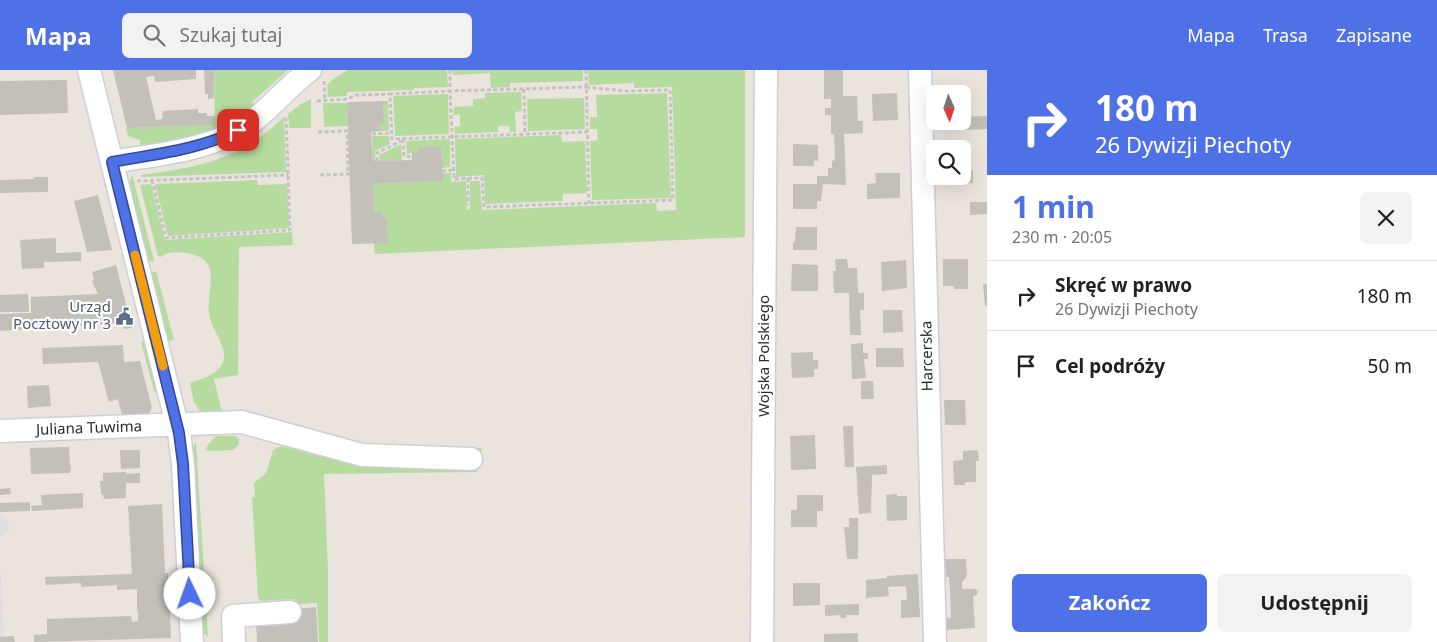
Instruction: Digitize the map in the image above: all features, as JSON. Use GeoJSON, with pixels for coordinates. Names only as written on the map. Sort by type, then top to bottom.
{"type":"FeatureCollection","features":[{"type":"Feature","properties":{"kind":"street"},"geometry":{"type":"LineString","coordinates":[[89,70],[177,426],[183,464],[192,642]]}},
{"type":"Feature","properties":{"kind":"street","name":"Wojska Polskiego"},"geometry":{"type":"LineString","coordinates":[[762,642],[766,70]]}},
{"type":"Feature","properties":{"kind":"street","name":"Harcerska"},"geometry":{"type":"LineString","coordinates":[[920,70],[935,642]]}},
{"type":"Feature","properties":{"kind":"street"},"geometry":{"type":"LineString","coordinates":[[112,162],[191,148],[221,139],[254,120],[316,73]]}},
{"type":"Feature","properties":{"kind":"street","name":"Juliana Tuwima"},"geometry":{"type":"LineString","coordinates":[[0,431],[177,426],[242,422],[362,455],[471,459]]}},
{"type":"Feature","properties":{"kind":"street"},"geometry":{"type":"LineString","coordinates":[[234,642],[233,616],[290,612]]}},
{"type":"Feature","properties":{"kind":"path"},"geometry":{"type":"LineString","coordinates":[[317,101],[390,94],[450,91],[586,87],[627,91],[670,90],[674,200],[484,207],[482,178],[454,179],[450,91],[450,70]]}},
{"type":"Feature","properties":{"kind":"path"},"geometry":{"type":"LineString","coordinates":[[586,70],[589,203]]}},
{"type":"Feature","properties":{"kind":"path"},"geometry":{"type":"LineString","coordinates":[[316,73],[325,100]]}},
{"type":"Feature","properties":{"kind":"path"},"geometry":{"type":"LineString","coordinates":[[524,89],[525,134]]}},
{"type":"Feature","properties":{"kind":"path"},"geometry":{"type":"LineString","coordinates":[[390,94],[392,139],[587,132]]}},
{"type":"Feature","properties":{"kind":"path"},"geometry":{"type":"LineString","coordinates":[[152,180],[166,238],[290,230],[285,112]]}},
{"type":"Feature","properties":{"kind":"path"},"geometry":{"type":"LineString","coordinates":[[318,132],[347,130],[349,174],[320,175]]}},
{"type":"Feature","properties":{"kind":"path"},"geometry":{"type":"LineString","coordinates":[[372,134],[392,133]]}},
{"type":"Feature","properties":{"kind":"path"},"geometry":{"type":"LineString","coordinates":[[403,139],[404,157],[412,157]]}},
{"type":"Feature","properties":{"kind":"path"},"geometry":{"type":"LineString","coordinates":[[378,161],[377,153],[403,139]]}},
{"type":"Feature","properties":{"kind":"path"},"geometry":{"type":"LineString","coordinates":[[442,171],[453,170]]}},
{"type":"Feature","properties":{"kind":"path"},"geometry":{"type":"LineString","coordinates":[[136,181],[288,176]]}},
{"type":"Feature","properties":{"kind":"path"},"geometry":{"type":"LineString","coordinates":[[468,178],[468,205]]}},
{"type":"Feature","properties":{"kind":"shaded area"},"geometry":{"type":"Polygon","coordinates":[[[0,516],[8,520],[9,532],[0,537],[0,516]]]}},
{"type":"Feature","properties":{"kind":"shaded area"},"geometry":{"type":"Polygon","coordinates":[[[0,562],[4,637],[3,642],[0,642],[0,562]]]}},
{"type":"Feature","properties":{"kind":"green space"},"geometry":{"type":"Polygon","coordinates":[[[214,70],[288,70],[252,102],[256,106],[213,132],[140,147],[140,140],[128,136],[126,128],[215,125],[214,70]]]}},
{"type":"Feature","properties":{"kind":"green space"},"geometry":{"type":"Polygon","coordinates":[[[348,70],[447,70],[448,87],[347,92],[347,96],[328,97],[327,85],[348,70]]]}},
{"type":"Feature","properties":{"kind":"green space"},"geometry":{"type":"Polygon","coordinates":[[[452,70],[583,70],[583,81],[510,83],[510,87],[491,88],[490,73],[453,75],[452,70]]]}},
{"type":"Feature","properties":{"kind":"green space"},"geometry":{"type":"Polygon","coordinates":[[[588,70],[745,70],[745,237],[375,254],[374,243],[387,218],[383,218],[382,212],[374,212],[373,184],[442,181],[442,173],[451,173],[451,182],[466,181],[467,210],[470,209],[470,181],[480,181],[482,210],[656,203],[657,211],[676,210],[672,87],[634,88],[634,83],[589,85],[588,70]]]}},
{"type":"Feature","properties":{"kind":"green space"},"geometry":{"type":"Polygon","coordinates":[[[521,92],[522,111],[515,112],[516,132],[510,132],[509,126],[498,126],[498,132],[455,134],[454,127],[460,126],[460,114],[453,115],[454,107],[473,106],[473,99],[485,98],[485,93],[521,92]]]}},
{"type":"Feature","properties":{"kind":"green space"},"geometry":{"type":"Polygon","coordinates":[[[667,93],[671,198],[592,200],[590,141],[598,140],[597,129],[590,129],[590,117],[597,117],[596,95],[667,93]]]}},
{"type":"Feature","properties":{"kind":"green space"},"geometry":{"type":"Polygon","coordinates":[[[448,94],[449,134],[395,136],[393,96],[448,94]]]}},
{"type":"Feature","properties":{"kind":"green space"},"geometry":{"type":"Polygon","coordinates":[[[584,98],[585,129],[528,131],[527,99],[584,98]]]}},
{"type":"Feature","properties":{"kind":"green space"},"geometry":{"type":"Polygon","coordinates":[[[311,99],[311,128],[289,128],[288,114],[299,105],[311,99]]]}},
{"type":"Feature","properties":{"kind":"green space"},"geometry":{"type":"Polygon","coordinates":[[[383,101],[388,101],[389,131],[379,131],[379,124],[384,124],[383,101]]]}},
{"type":"Feature","properties":{"kind":"green space"},"geometry":{"type":"Polygon","coordinates":[[[323,103],[347,103],[348,126],[324,127],[323,103]]]}},
{"type":"Feature","properties":{"kind":"green space"},"geometry":{"type":"Polygon","coordinates":[[[284,117],[286,172],[141,177],[141,175],[218,159],[251,143],[284,117]]]}},
{"type":"Feature","properties":{"kind":"green space"},"geometry":{"type":"Polygon","coordinates":[[[561,135],[562,142],[585,141],[587,193],[563,194],[563,201],[485,204],[484,175],[456,177],[455,139],[561,135]]]}},
{"type":"Feature","properties":{"kind":"green space"},"geometry":{"type":"Polygon","coordinates":[[[372,136],[389,136],[390,144],[375,151],[375,161],[373,161],[372,136]]]}},
{"type":"Feature","properties":{"kind":"green space"},"geometry":{"type":"Polygon","coordinates":[[[450,139],[450,167],[442,168],[441,147],[418,147],[418,152],[407,154],[406,141],[450,139]]]}},
{"type":"Feature","properties":{"kind":"green space"},"geometry":{"type":"Polygon","coordinates":[[[401,144],[402,160],[380,161],[379,155],[401,144]]]}},
{"type":"Feature","properties":{"kind":"green space"},"geometry":{"type":"Polygon","coordinates":[[[132,174],[154,261],[148,261],[129,185],[132,174]]]}},
{"type":"Feature","properties":{"kind":"green space"},"geometry":{"type":"Polygon","coordinates":[[[257,180],[258,185],[287,184],[289,228],[168,236],[155,184],[257,180]]]}},
{"type":"Feature","properties":{"kind":"green space"},"geometry":{"type":"Polygon","coordinates":[[[151,184],[165,240],[292,232],[293,245],[239,247],[238,375],[214,379],[222,412],[247,412],[379,449],[482,448],[477,472],[324,474],[328,569],[328,642],[319,642],[317,603],[296,604],[293,599],[261,601],[258,598],[252,497],[255,497],[254,483],[266,473],[273,450],[281,446],[328,458],[333,438],[202,415],[194,402],[190,383],[216,371],[220,368],[224,359],[223,347],[210,318],[210,269],[199,256],[173,252],[161,257],[158,256],[140,185],[151,184]]]}},
{"type":"Feature","properties":{"kind":"green space"},"geometry":{"type":"Polygon","coordinates":[[[156,271],[174,340],[168,341],[151,273],[156,271]]]}},
{"type":"Feature","properties":{"kind":"green space"},"geometry":{"type":"Polygon","coordinates":[[[145,341],[158,392],[154,391],[141,342],[145,341]]]}},
{"type":"Feature","properties":{"kind":"green space"},"geometry":{"type":"Polygon","coordinates":[[[216,436],[235,436],[239,439],[239,444],[233,450],[206,451],[207,446],[216,436]]]}},
{"type":"Feature","properties":{"kind":"green space"},"geometry":{"type":"Polygon","coordinates":[[[196,442],[208,637],[204,633],[203,627],[193,448],[196,442]]]}},
{"type":"Feature","properties":{"kind":"building"},"geometry":{"type":"Polygon","coordinates":[[[113,70],[196,70],[196,79],[155,82],[154,76],[146,77],[156,120],[162,119],[163,111],[198,109],[198,113],[207,113],[207,116],[215,116],[215,125],[127,128],[113,70]]]}},
{"type":"Feature","properties":{"kind":"building"},"geometry":{"type":"Polygon","coordinates":[[[204,70],[214,70],[214,98],[208,99],[208,94],[205,94],[204,70]]]}},
{"type":"Feature","properties":{"kind":"building"},"geometry":{"type":"Polygon","coordinates":[[[824,70],[843,70],[843,96],[857,96],[858,121],[863,121],[863,133],[844,134],[846,185],[823,184],[821,201],[817,201],[817,209],[793,209],[793,184],[817,184],[817,176],[828,176],[828,168],[832,168],[832,161],[835,160],[834,134],[831,134],[831,115],[825,115],[825,108],[831,108],[831,99],[824,99],[824,70]]]}},
{"type":"Feature","properties":{"kind":"building"},"geometry":{"type":"Polygon","coordinates":[[[67,80],[68,113],[0,115],[0,81],[67,80]]]}},
{"type":"Feature","properties":{"kind":"building"},"geometry":{"type":"Polygon","coordinates":[[[897,93],[898,120],[873,121],[872,94],[897,93]]]}},
{"type":"Feature","properties":{"kind":"building"},"geometry":{"type":"Polygon","coordinates":[[[383,101],[384,124],[379,124],[379,131],[371,132],[373,161],[412,160],[412,152],[418,152],[418,147],[441,147],[443,181],[373,184],[374,212],[382,212],[383,218],[387,218],[388,243],[352,244],[347,102],[383,101]]]}},
{"type":"Feature","properties":{"kind":"building"},"geometry":{"type":"Polygon","coordinates":[[[987,116],[987,129],[971,130],[971,117],[987,116]]]}},
{"type":"Feature","properties":{"kind":"building"},"geometry":{"type":"Polygon","coordinates":[[[793,144],[818,145],[818,161],[814,160],[814,166],[793,166],[793,144]]]}},
{"type":"Feature","properties":{"kind":"building"},"geometry":{"type":"Polygon","coordinates":[[[971,170],[973,170],[973,183],[971,183],[971,170]]]}},
{"type":"Feature","properties":{"kind":"building"},"geometry":{"type":"Polygon","coordinates":[[[875,173],[900,173],[900,198],[867,199],[867,184],[876,183],[875,173]]]}},
{"type":"Feature","properties":{"kind":"building"},"geometry":{"type":"Polygon","coordinates":[[[34,177],[48,177],[48,192],[0,193],[0,180],[34,179],[34,177]]]}},
{"type":"Feature","properties":{"kind":"building"},"geometry":{"type":"Polygon","coordinates":[[[98,195],[112,250],[87,252],[74,201],[98,195]]]}},
{"type":"Feature","properties":{"kind":"building"},"geometry":{"type":"Polygon","coordinates":[[[970,202],[987,202],[987,214],[970,215],[970,202]]]}},
{"type":"Feature","properties":{"kind":"building"},"geometry":{"type":"Polygon","coordinates":[[[796,227],[817,227],[817,250],[793,250],[796,227]]]}},
{"type":"Feature","properties":{"kind":"building"},"geometry":{"type":"Polygon","coordinates":[[[56,238],[56,253],[81,252],[81,261],[44,262],[44,268],[22,269],[20,240],[56,238]]]}},
{"type":"Feature","properties":{"kind":"building"},"geometry":{"type":"Polygon","coordinates":[[[835,259],[847,259],[848,268],[857,268],[858,293],[864,293],[864,310],[860,310],[861,335],[850,335],[849,293],[834,293],[833,271],[836,271],[835,259]]]}},
{"type":"Feature","properties":{"kind":"building"},"geometry":{"type":"Polygon","coordinates":[[[943,259],[968,259],[968,289],[954,289],[954,286],[943,286],[943,259]]]}},
{"type":"Feature","properties":{"kind":"building"},"geometry":{"type":"Polygon","coordinates":[[[906,260],[907,288],[882,291],[881,262],[906,260]]]}},
{"type":"Feature","properties":{"kind":"building"},"geometry":{"type":"Polygon","coordinates":[[[792,264],[818,265],[818,291],[791,291],[792,264]]]}},
{"type":"Feature","properties":{"kind":"building"},"geometry":{"type":"Polygon","coordinates":[[[116,265],[132,328],[124,329],[123,323],[0,331],[0,314],[31,313],[31,297],[98,294],[92,281],[94,280],[92,272],[116,265]]]}},
{"type":"Feature","properties":{"kind":"building"},"geometry":{"type":"Polygon","coordinates":[[[983,284],[987,284],[987,306],[985,306],[983,284]]]}},
{"type":"Feature","properties":{"kind":"building"},"geometry":{"type":"Polygon","coordinates":[[[28,294],[29,312],[0,312],[0,295],[28,294]]]}},
{"type":"Feature","properties":{"kind":"building"},"geometry":{"type":"Polygon","coordinates":[[[883,310],[902,310],[903,332],[883,333],[883,310]]]}},
{"type":"Feature","properties":{"kind":"building"},"geometry":{"type":"Polygon","coordinates":[[[863,343],[863,353],[868,353],[868,359],[864,359],[866,378],[852,379],[851,344],[863,343]]]}},
{"type":"Feature","properties":{"kind":"building"},"geometry":{"type":"Polygon","coordinates":[[[123,345],[124,362],[140,361],[152,408],[148,414],[122,415],[118,399],[109,402],[98,362],[43,364],[42,348],[123,345]]]}},
{"type":"Feature","properties":{"kind":"building"},"geometry":{"type":"Polygon","coordinates":[[[876,348],[903,348],[904,367],[876,367],[876,348]]]}},
{"type":"Feature","properties":{"kind":"building"},"geometry":{"type":"Polygon","coordinates":[[[813,352],[813,360],[818,360],[818,369],[814,369],[814,377],[792,378],[791,353],[813,352]]]}},
{"type":"Feature","properties":{"kind":"building"},"geometry":{"type":"Polygon","coordinates":[[[861,381],[873,381],[874,399],[861,399],[861,381]]]}},
{"type":"Feature","properties":{"kind":"building"},"geometry":{"type":"Polygon","coordinates":[[[49,385],[51,406],[28,408],[27,386],[49,385]]]}},
{"type":"Feature","properties":{"kind":"building"},"geometry":{"type":"Polygon","coordinates":[[[944,400],[965,400],[966,425],[945,425],[944,400]]]}},
{"type":"Feature","properties":{"kind":"building"},"geometry":{"type":"Polygon","coordinates":[[[843,426],[853,426],[854,467],[845,467],[843,426]]]}},
{"type":"Feature","properties":{"kind":"building"},"geometry":{"type":"Polygon","coordinates":[[[815,435],[816,469],[791,470],[790,436],[815,435]]]}},
{"type":"Feature","properties":{"kind":"building"},"geometry":{"type":"Polygon","coordinates":[[[69,447],[70,473],[31,474],[30,448],[69,447]]]}},
{"type":"Feature","properties":{"kind":"building"},"geometry":{"type":"Polygon","coordinates":[[[120,450],[140,450],[140,468],[121,469],[120,450]]]}},
{"type":"Feature","properties":{"kind":"building"},"geometry":{"type":"Polygon","coordinates":[[[978,450],[979,461],[976,461],[976,482],[954,485],[953,461],[963,460],[963,451],[978,450]]]}},
{"type":"Feature","properties":{"kind":"building"},"geometry":{"type":"Polygon","coordinates":[[[887,465],[887,474],[872,475],[871,513],[859,514],[856,467],[887,465]]]}},
{"type":"Feature","properties":{"kind":"building"},"geometry":{"type":"Polygon","coordinates":[[[126,472],[126,474],[140,473],[140,483],[126,483],[126,498],[104,499],[101,494],[100,481],[103,481],[103,473],[126,472]]]}},
{"type":"Feature","properties":{"kind":"building"},"geometry":{"type":"Polygon","coordinates":[[[10,488],[11,494],[0,495],[0,489],[10,488]]]}},
{"type":"Feature","properties":{"kind":"building"},"geometry":{"type":"Polygon","coordinates":[[[83,493],[83,508],[32,511],[31,506],[42,505],[41,495],[83,493]]]}},
{"type":"Feature","properties":{"kind":"building"},"geometry":{"type":"Polygon","coordinates":[[[897,494],[897,496],[907,496],[907,520],[887,521],[886,495],[897,494]]]}},
{"type":"Feature","properties":{"kind":"building"},"geometry":{"type":"Polygon","coordinates":[[[797,495],[823,495],[823,511],[817,511],[817,527],[791,527],[791,510],[797,510],[797,495]]]}},
{"type":"Feature","properties":{"kind":"building"},"geometry":{"type":"Polygon","coordinates":[[[30,502],[30,511],[0,512],[0,503],[30,502]]]}},
{"type":"Feature","properties":{"kind":"building"},"geometry":{"type":"Polygon","coordinates":[[[162,504],[165,573],[168,573],[171,638],[34,642],[34,635],[47,634],[47,619],[131,616],[132,622],[138,621],[137,589],[117,590],[117,585],[81,587],[81,583],[46,585],[45,577],[132,574],[128,506],[162,504]]]}},
{"type":"Feature","properties":{"kind":"building"},"geometry":{"type":"Polygon","coordinates":[[[849,518],[858,518],[858,559],[847,559],[844,527],[849,527],[849,518]]]}},
{"type":"Feature","properties":{"kind":"building"},"geometry":{"type":"Polygon","coordinates":[[[945,559],[966,559],[967,576],[962,582],[962,589],[975,589],[978,591],[977,595],[973,596],[975,628],[947,630],[947,618],[951,618],[949,577],[946,577],[945,559]]]}},
{"type":"Feature","properties":{"kind":"building"},"geometry":{"type":"Polygon","coordinates":[[[918,574],[920,617],[901,618],[901,600],[907,600],[906,586],[888,587],[889,596],[866,598],[866,580],[887,578],[887,576],[918,574]]]}},
{"type":"Feature","properties":{"kind":"building"},"geometry":{"type":"Polygon","coordinates":[[[793,583],[820,583],[820,605],[793,606],[793,583]]]}},
{"type":"Feature","properties":{"kind":"building"},"geometry":{"type":"Polygon","coordinates":[[[859,604],[859,615],[846,615],[846,618],[841,618],[840,615],[825,616],[825,605],[859,604]]]}},
{"type":"Feature","properties":{"kind":"building"},"geometry":{"type":"Polygon","coordinates":[[[316,607],[318,642],[257,642],[256,624],[297,621],[296,609],[316,607]]]}},
{"type":"Feature","properties":{"kind":"building"},"geometry":{"type":"Polygon","coordinates":[[[858,633],[858,642],[824,642],[824,634],[858,633]]]}},
{"type":"Feature","properties":{"kind":"building"},"geometry":{"type":"Polygon","coordinates":[[[14,636],[15,642],[0,642],[0,637],[14,636]]]}},
{"type":"Feature","properties":{"kind":"slow traffic"},"geometry":{"type":"LineString","coordinates":[[135,255],[163,366]]}},
{"type":"Feature","properties":{"kind":"place","name":"Urząd Pocztowy nr 3"},"geometry":{"type":"Point","coordinates":[125,316]}},
{"type":"Feature","properties":{"kind":"route"},"geometry":{"type":"LineString","coordinates":[[190,594],[183,464],[179,433],[112,162],[204,145],[238,130]]}}]}
